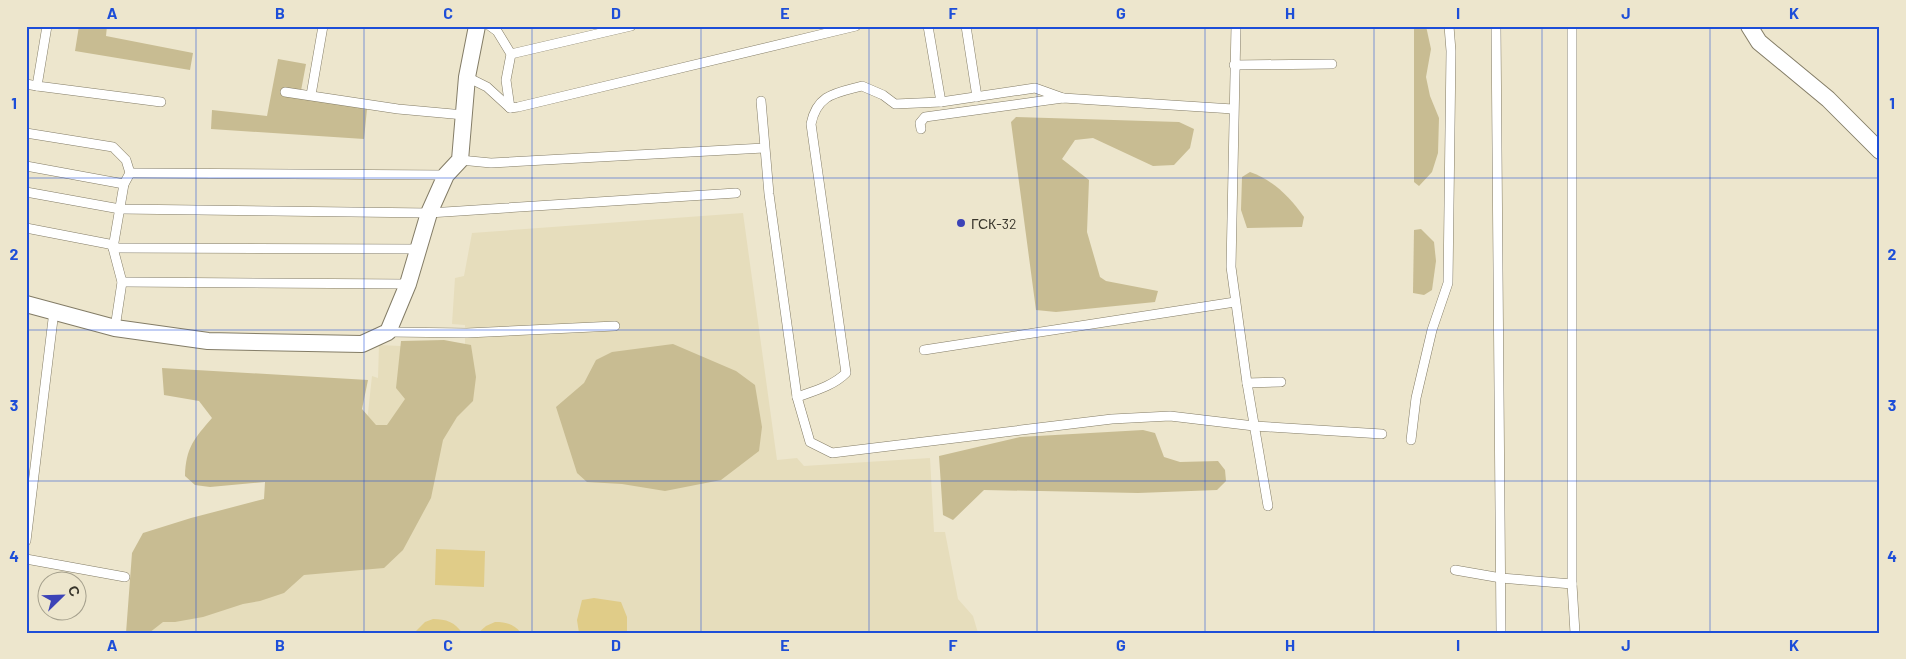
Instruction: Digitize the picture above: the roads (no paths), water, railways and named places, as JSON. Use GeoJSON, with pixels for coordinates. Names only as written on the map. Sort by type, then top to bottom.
{"type":"FeatureCollection","features":[{"type":"Feature","properties":{"kind":"street"},"geometry":{"type":"LineString","coordinates":[[26,304],[115,328],[208,341],[362,344],[388,332],[408,284],[429,213],[446,176],[460,160],[468,77],[477,26]]}},
{"type":"Feature","properties":{"kind":"street"},"geometry":{"type":"LineString","coordinates":[[1749,26],[1759,42],[1828,99],[1880,151]]}},
{"type":"Feature","properties":{"kind":"lane"},"geometry":{"type":"LineString","coordinates":[[37,86],[47,26]]}},
{"type":"Feature","properties":{"kind":"lane"},"geometry":{"type":"LineString","coordinates":[[311,94],[323,26]]}},
{"type":"Feature","properties":{"kind":"lane"},"geometry":{"type":"LineString","coordinates":[[490,26],[497,31],[511,54],[506,80],[510,108]]}},
{"type":"Feature","properties":{"kind":"lane"},"geometry":{"type":"LineString","coordinates":[[511,54],[631,26]]}},
{"type":"Feature","properties":{"kind":"lane"},"geometry":{"type":"LineString","coordinates":[[510,108],[856,26]]}},
{"type":"Feature","properties":{"kind":"lane"},"geometry":{"type":"LineString","coordinates":[[928,26],[941,102]]}},
{"type":"Feature","properties":{"kind":"lane"},"geometry":{"type":"LineString","coordinates":[[966,26],[977,97]]}},
{"type":"Feature","properties":{"kind":"lane"},"geometry":{"type":"LineString","coordinates":[[1236,26],[1231,267],[1247,384],[1268,506]]}},
{"type":"Feature","properties":{"kind":"lane"},"geometry":{"type":"LineString","coordinates":[[1411,440],[1416,398],[1432,330],[1448,283],[1451,61],[1449,26]]}},
{"type":"Feature","properties":{"kind":"lane"},"geometry":{"type":"LineString","coordinates":[[1496,26],[1501,633]]}},
{"type":"Feature","properties":{"kind":"lane"},"geometry":{"type":"LineString","coordinates":[[1572,26],[1572,584],[1575,633]]}},
{"type":"Feature","properties":{"kind":"lane"},"geometry":{"type":"LineString","coordinates":[[1234,65],[1332,64]]}},
{"type":"Feature","properties":{"kind":"lane"},"geometry":{"type":"LineString","coordinates":[[468,77],[487,87],[510,108]]}},
{"type":"Feature","properties":{"kind":"lane"},"geometry":{"type":"LineString","coordinates":[[26,84],[161,102]]}},
{"type":"Feature","properties":{"kind":"lane"},"geometry":{"type":"LineString","coordinates":[[797,398],[841,379],[846,373],[811,124],[813,112],[822,100],[862,86],[883,95],[895,104],[941,102],[1035,88],[1063,98]]}},
{"type":"Feature","properties":{"kind":"lane"},"geometry":{"type":"LineString","coordinates":[[285,92],[311,94],[398,109],[464,115]]}},
{"type":"Feature","properties":{"kind":"lane"},"geometry":{"type":"LineString","coordinates":[[921,129],[920,123],[925,117],[1063,98],[1233,109]]}},
{"type":"Feature","properties":{"kind":"lane"},"geometry":{"type":"LineString","coordinates":[[761,101],[769,194],[797,398],[810,442],[832,454],[1112,419],[1170,416],[1254,426],[1382,434]]}},
{"type":"Feature","properties":{"kind":"lane"},"geometry":{"type":"LineString","coordinates":[[26,133],[113,147],[126,160],[130,173],[124,184],[113,246],[122,282],[115,328]]}},
{"type":"Feature","properties":{"kind":"lane"},"geometry":{"type":"LineString","coordinates":[[460,160],[491,162],[764,148]]}},
{"type":"Feature","properties":{"kind":"lane"},"geometry":{"type":"LineString","coordinates":[[26,166],[124,184]]}},
{"type":"Feature","properties":{"kind":"lane"},"geometry":{"type":"LineString","coordinates":[[130,173],[446,176]]}},
{"type":"Feature","properties":{"kind":"lane"},"geometry":{"type":"LineString","coordinates":[[26,192],[120,209],[429,213],[736,193]]}},
{"type":"Feature","properties":{"kind":"lane"},"geometry":{"type":"LineString","coordinates":[[26,228],[113,246],[418,249]]}},
{"type":"Feature","properties":{"kind":"lane"},"geometry":{"type":"LineString","coordinates":[[122,282],[408,284]]}},
{"type":"Feature","properties":{"kind":"lane"},"geometry":{"type":"LineString","coordinates":[[924,350],[1235,302]]}},
{"type":"Feature","properties":{"kind":"lane"},"geometry":{"type":"LineString","coordinates":[[26,541],[54,310]]}},
{"type":"Feature","properties":{"kind":"lane"},"geometry":{"type":"LineString","coordinates":[[388,332],[467,332],[614,326]]}},
{"type":"Feature","properties":{"kind":"lane"},"geometry":{"type":"LineString","coordinates":[[1247,384],[1281,382]]}},
{"type":"Feature","properties":{"kind":"lane"},"geometry":{"type":"LineString","coordinates":[[26,559],[125,577]]}},
{"type":"Feature","properties":{"kind":"lane"},"geometry":{"type":"LineString","coordinates":[[1455,570],[1501,578],[1572,584]]}},
{"type":"Feature","properties":{"kind":"place","name":"ГСК-32"},"geometry":{"type":"Point","coordinates":[961,223]}}]}
